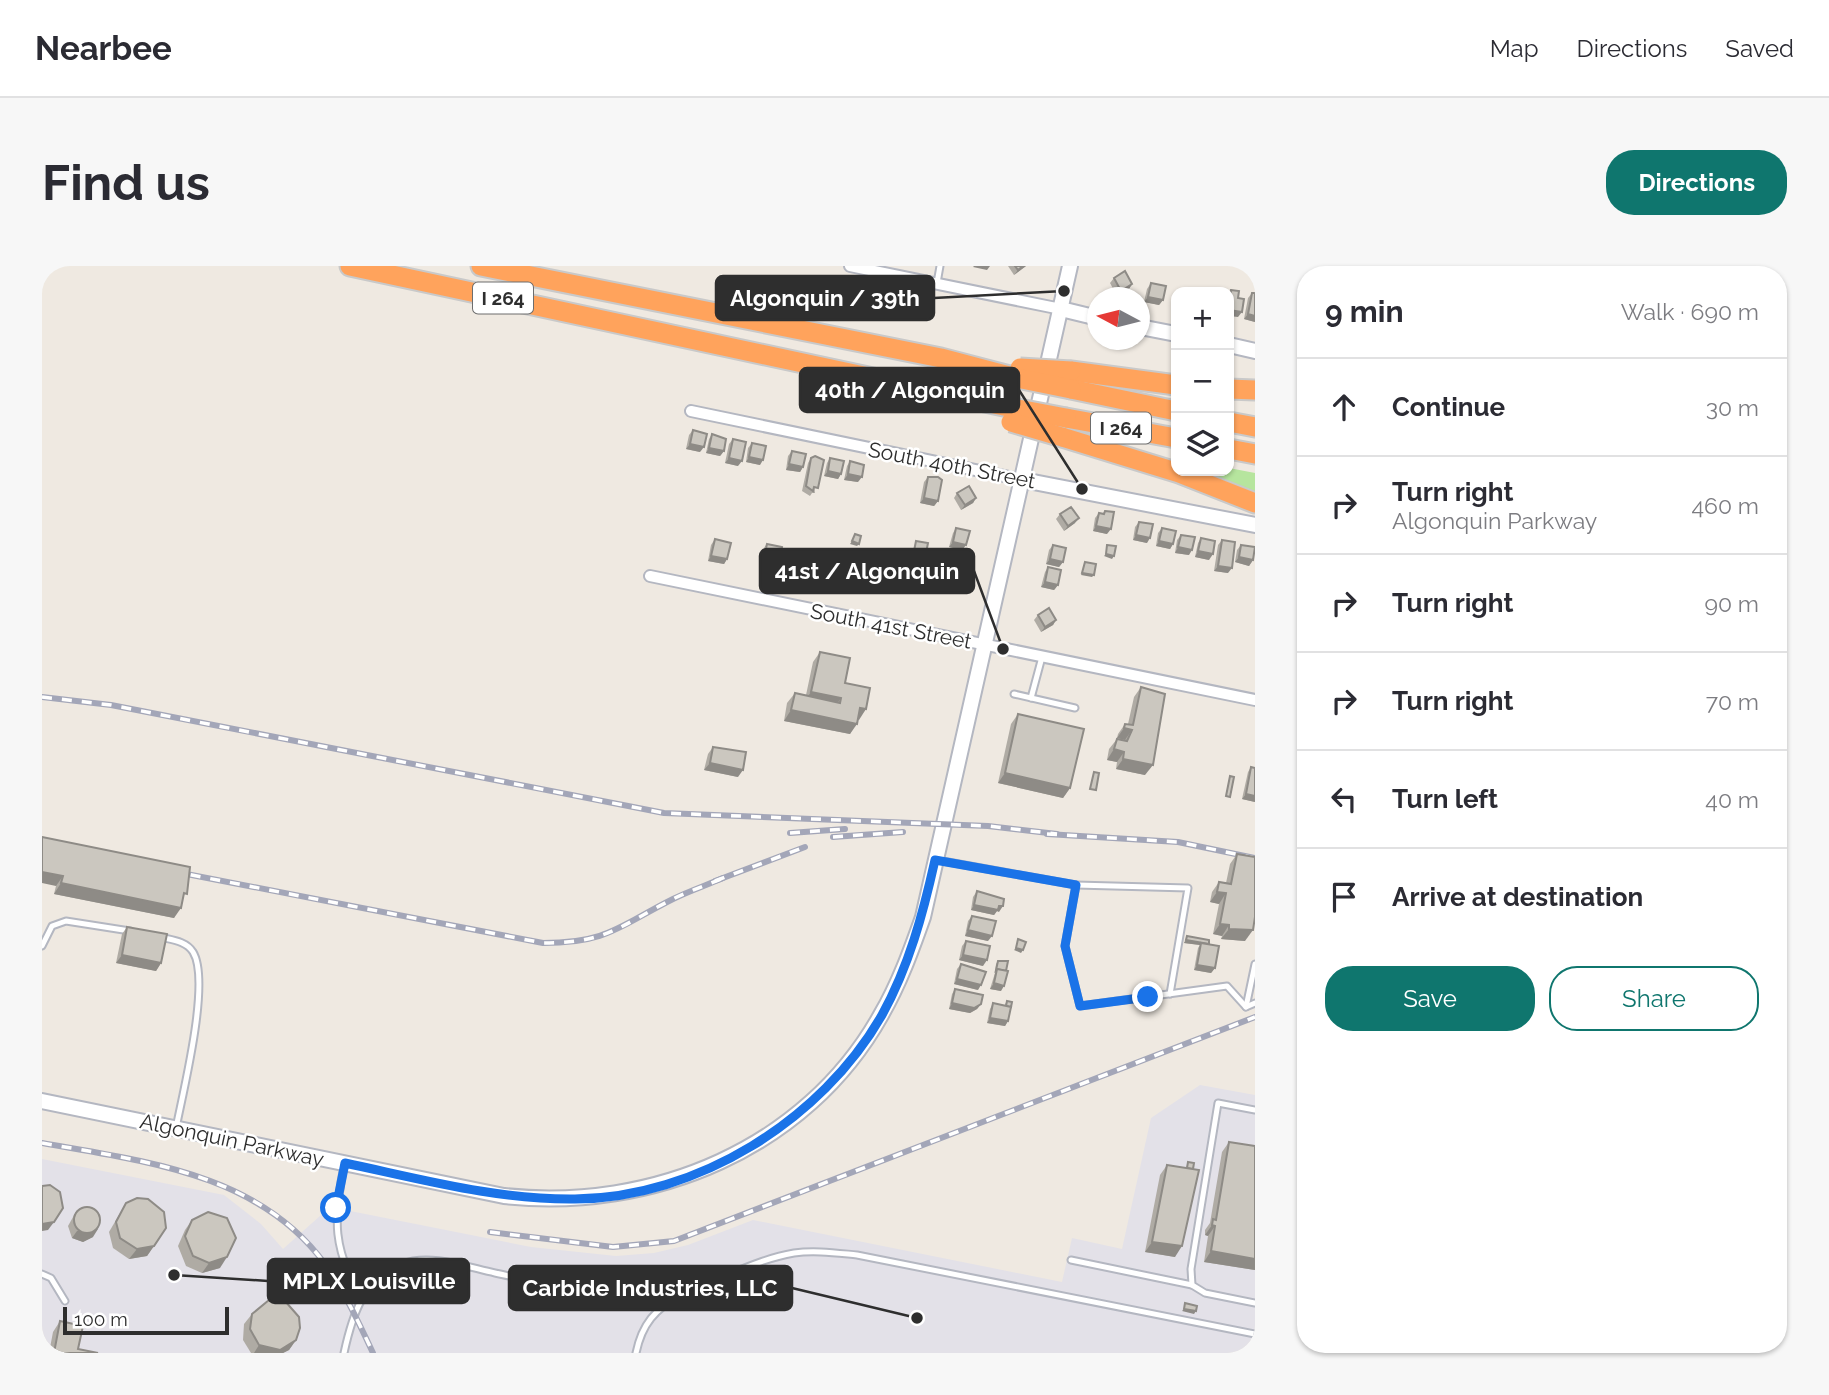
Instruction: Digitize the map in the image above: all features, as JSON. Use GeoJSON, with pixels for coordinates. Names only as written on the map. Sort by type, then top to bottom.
{"type":"FeatureCollection","features":[{"type":"Feature","properties":{"kind":"highway","name":"I 264"},"geometry":{"type":"LineString","coordinates":[[351,266],[734,346],[934,392],[1012,415],[1066,418],[1171,437]]}},
{"type":"Feature","properties":{"kind":"highway","name":"I 264"},"geometry":{"type":"LineString","coordinates":[[481,266],[1018,373],[1071,380],[1171,410]]}},
{"type":"Feature","properties":{"kind":"highway"},"geometry":{"type":"LineString","coordinates":[[1071,380],[1171,386]]}},
{"type":"Feature","properties":{"kind":"highway"},"geometry":{"type":"LineString","coordinates":[[1234,389],[1255,390]]}},
{"type":"Feature","properties":{"kind":"highway"},"geometry":{"type":"LineString","coordinates":[[1012,415],[1062,437],[1180,473],[1255,503]]}},
{"type":"Feature","properties":{"kind":"highway"},"geometry":{"type":"LineString","coordinates":[[1234,423],[1255,427]]}},
{"type":"Feature","properties":{"kind":"highway"},"geometry":{"type":"LineString","coordinates":[[1234,450],[1255,454]]}},
{"type":"Feature","properties":{"kind":"street","name":"Algonquin Parkway"},"geometry":{"type":"LineString","coordinates":[[42,1101],[504,1196],[578,1199],[642,1190],[680,1180],[750,1147],[811,1102],[859,1049],[880,1017],[910,954],[986,645],[1070,266]]}},
{"type":"Feature","properties":{"kind":"street"},"geometry":{"type":"LineString","coordinates":[[856,267],[1087,316]]}},
{"type":"Feature","properties":{"kind":"street"},"geometry":{"type":"LineString","coordinates":[[1150,329],[1171,333]]}},
{"type":"Feature","properties":{"kind":"street"},"geometry":{"type":"LineString","coordinates":[[1234,346],[1255,351]]}},
{"type":"Feature","properties":{"kind":"street","name":"South 40th Street"},"geometry":{"type":"LineString","coordinates":[[691,411],[1255,525]]}},
{"type":"Feature","properties":{"kind":"street","name":"South 41st Street"},"geometry":{"type":"LineString","coordinates":[[650,576],[1255,700]]}},
{"type":"Feature","properties":{"kind":"lane"},"geometry":{"type":"LineString","coordinates":[[937,284],[940,266]]}},
{"type":"Feature","properties":{"kind":"lane"},"geometry":{"type":"LineString","coordinates":[[1031,698],[1042,656]]}},
{"type":"Feature","properties":{"kind":"lane"},"geometry":{"type":"LineString","coordinates":[[1014,694],[1076,708]]}},
{"type":"Feature","properties":{"kind":"lane"},"geometry":{"type":"LineString","coordinates":[[935,860],[1076,885],[1188,888],[1170,994]]}},
{"type":"Feature","properties":{"kind":"lane"},"geometry":{"type":"LineString","coordinates":[[1076,885],[1065,946],[1080,1006],[1227,986],[1246,1007]]}},
{"type":"Feature","properties":{"kind":"lane"},"geometry":{"type":"LineString","coordinates":[[42,946],[52,926],[66,921],[140,933]]}},
{"type":"Feature","properties":{"kind":"lane"},"geometry":{"type":"LineString","coordinates":[[153,936],[180,941],[192,950],[199,965],[200,989],[176,1128]]}},
{"type":"Feature","properties":{"kind":"lane"},"geometry":{"type":"LineString","coordinates":[[1246,1007],[1255,964]]}},
{"type":"Feature","properties":{"kind":"lane"},"geometry":{"type":"LineString","coordinates":[[1246,1007],[1255,1003]]}},
{"type":"Feature","properties":{"kind":"lane"},"geometry":{"type":"LineString","coordinates":[[1192,1285],[1191,1269],[1218,1103],[1255,1110]]}},
{"type":"Feature","properties":{"kind":"lane"},"geometry":{"type":"LineString","coordinates":[[345,1163],[335,1215],[336,1235],[346,1271],[361,1298]]}},
{"type":"Feature","properties":{"kind":"lane"},"geometry":{"type":"LineString","coordinates":[[636,1353],[649,1318],[659,1308],[682,1294],[792,1254],[834,1252],[1255,1334]]}},
{"type":"Feature","properties":{"kind":"lane"},"geometry":{"type":"LineString","coordinates":[[344,1353],[354,1313],[361,1298],[391,1269],[423,1260],[626,1296],[682,1294]]}},
{"type":"Feature","properties":{"kind":"lane"},"geometry":{"type":"LineString","coordinates":[[1071,1260],[1192,1285],[1205,1293],[1255,1303]]}},
{"type":"Feature","properties":{"kind":"lane"},"geometry":{"type":"LineString","coordinates":[[42,1274],[51,1278],[65,1301]]}},
{"type":"Feature","properties":{"kind":"shaded area"},"geometry":{"type":"Polygon","coordinates":[[[1200,1085],[1255,1095],[1255,1353],[42,1353],[42,1159],[224,1195],[261,1224],[283,1249],[330,1207],[531,1247],[616,1256],[654,1253],[688,1245],[753,1220],[1062,1282],[1072,1238],[1122,1249],[1151,1118],[1200,1085]]]}},
{"type":"Feature","properties":{"kind":"green space"},"geometry":{"type":"Polygon","coordinates":[[[1234,469],[1255,473],[1255,494],[1199,476],[1234,476],[1234,469]]]}},
{"type":"Feature","properties":{"kind":"building"},"geometry":{"type":"Polygon","coordinates":[[[1125,271],[1132,284],[1119,287],[1114,278],[1125,271]]]}},
{"type":"Feature","properties":{"kind":"building"},"geometry":{"type":"Polygon","coordinates":[[[1151,283],[1166,286],[1163,300],[1150,297],[1151,283]]]}},
{"type":"Feature","properties":{"kind":"building"},"geometry":{"type":"Polygon","coordinates":[[[1234,290],[1239,291],[1238,298],[1244,299],[1242,312],[1234,311],[1234,290]]]}},
{"type":"Feature","properties":{"kind":"building"},"geometry":{"type":"Polygon","coordinates":[[[1252,293],[1255,293],[1255,316],[1248,314],[1252,293]]]}},
{"type":"Feature","properties":{"kind":"building"},"geometry":{"type":"Polygon","coordinates":[[[693,430],[707,434],[704,447],[690,444],[693,430]]]}},
{"type":"Feature","properties":{"kind":"building"},"geometry":{"type":"Polygon","coordinates":[[[712,434],[726,439],[724,451],[709,448],[712,434]]]}},
{"type":"Feature","properties":{"kind":"building"},"geometry":{"type":"Polygon","coordinates":[[[733,439],[746,442],[742,461],[729,458],[733,439]]]}},
{"type":"Feature","properties":{"kind":"building"},"geometry":{"type":"Polygon","coordinates":[[[752,443],[766,446],[763,460],[749,457],[752,443]]]}},
{"type":"Feature","properties":{"kind":"building"},"geometry":{"type":"Polygon","coordinates":[[[792,451],[806,454],[803,467],[789,464],[792,451]]]}},
{"type":"Feature","properties":{"kind":"building"},"geometry":{"type":"Polygon","coordinates":[[[815,456],[824,460],[818,488],[814,487],[813,491],[806,486],[811,458],[815,456]]]}},
{"type":"Feature","properties":{"kind":"building"},"geometry":{"type":"Polygon","coordinates":[[[830,458],[844,461],[841,474],[828,471],[830,458]]]}},
{"type":"Feature","properties":{"kind":"building"},"geometry":{"type":"Polygon","coordinates":[[[850,461],[864,465],[862,477],[848,474],[850,461]]]}},
{"type":"Feature","properties":{"kind":"building"},"geometry":{"type":"Polygon","coordinates":[[[928,477],[942,480],[938,501],[924,498],[928,477]]]}},
{"type":"Feature","properties":{"kind":"building"},"geometry":{"type":"Polygon","coordinates":[[[969,486],[976,498],[965,505],[957,493],[969,486]]]}},
{"type":"Feature","properties":{"kind":"building"},"geometry":{"type":"Polygon","coordinates":[[[1071,507],[1079,518],[1068,526],[1060,514],[1071,507]]]}},
{"type":"Feature","properties":{"kind":"building"},"geometry":{"type":"Polygon","coordinates":[[[1105,511],[1114,512],[1111,529],[1096,526],[1099,513],[1104,514],[1105,511]]]}},
{"type":"Feature","properties":{"kind":"building"},"geometry":{"type":"Polygon","coordinates":[[[1139,522],[1153,524],[1150,538],[1136,535],[1139,522]]]}},
{"type":"Feature","properties":{"kind":"building"},"geometry":{"type":"Polygon","coordinates":[[[956,528],[970,531],[966,545],[953,542],[956,528]]]}},
{"type":"Feature","properties":{"kind":"building"},"geometry":{"type":"Polygon","coordinates":[[[1162,528],[1176,531],[1173,544],[1159,541],[1162,528]]]}},
{"type":"Feature","properties":{"kind":"building"},"geometry":{"type":"Polygon","coordinates":[[[855,534],[861,536],[859,544],[852,541],[855,534]]]}},
{"type":"Feature","properties":{"kind":"building"},"geometry":{"type":"Polygon","coordinates":[[[1181,535],[1195,537],[1192,550],[1178,547],[1181,535]]]}},
{"type":"Feature","properties":{"kind":"building"},"geometry":{"type":"Polygon","coordinates":[[[1201,538],[1215,541],[1213,554],[1198,551],[1201,538]]]}},
{"type":"Feature","properties":{"kind":"building"},"geometry":{"type":"Polygon","coordinates":[[[715,539],[731,543],[727,559],[711,556],[715,539]]]}},
{"type":"Feature","properties":{"kind":"building"},"geometry":{"type":"Polygon","coordinates":[[[1222,540],[1235,542],[1232,568],[1218,566],[1222,540]]]}},
{"type":"Feature","properties":{"kind":"building"},"geometry":{"type":"Polygon","coordinates":[[[916,541],[928,543],[926,553],[914,551],[916,541]]]}},
{"type":"Feature","properties":{"kind":"building"},"geometry":{"type":"Polygon","coordinates":[[[767,544],[782,547],[779,564],[763,561],[767,544]]]}},
{"type":"Feature","properties":{"kind":"building"},"geometry":{"type":"Polygon","coordinates":[[[1053,545],[1066,548],[1063,562],[1050,559],[1053,545]]]}},
{"type":"Feature","properties":{"kind":"building"},"geometry":{"type":"Polygon","coordinates":[[[1107,545],[1116,546],[1114,556],[1106,554],[1107,545]]]}},
{"type":"Feature","properties":{"kind":"building"},"geometry":{"type":"Polygon","coordinates":[[[1241,545],[1255,547],[1253,560],[1239,557],[1241,545]]]}},
{"type":"Feature","properties":{"kind":"building"},"geometry":{"type":"Polygon","coordinates":[[[950,549],[967,555],[961,567],[947,564],[948,559],[945,559],[950,549]]]}},
{"type":"Feature","properties":{"kind":"building"},"geometry":{"type":"Polygon","coordinates":[[[1085,562],[1096,564],[1094,575],[1082,573],[1085,562]]]}},
{"type":"Feature","properties":{"kind":"building"},"geometry":{"type":"Polygon","coordinates":[[[1048,567],[1061,570],[1058,585],[1045,582],[1048,567]]]}},
{"type":"Feature","properties":{"kind":"building"},"geometry":{"type":"Polygon","coordinates":[[[1049,608],[1056,620],[1045,627],[1038,615],[1049,608]]]}},
{"type":"Feature","properties":{"kind":"building"},"geometry":{"type":"Polygon","coordinates":[[[820,652],[850,658],[845,683],[870,688],[866,709],[860,708],[857,724],[791,710],[795,693],[840,703],[841,698],[811,692],[820,652]]]}},
{"type":"Feature","properties":{"kind":"building"},"geometry":{"type":"Polygon","coordinates":[[[1141,687],[1165,694],[1153,765],[1123,759],[1124,752],[1114,749],[1117,739],[1127,741],[1132,730],[1124,728],[1125,724],[1133,725],[1141,687]]]}},
{"type":"Feature","properties":{"kind":"building"},"geometry":{"type":"Polygon","coordinates":[[[1018,714],[1084,729],[1070,788],[1005,773],[1018,714]]]}},
{"type":"Feature","properties":{"kind":"building"},"geometry":{"type":"Polygon","coordinates":[[[713,747],[746,752],[743,770],[710,763],[713,747]]]}},
{"type":"Feature","properties":{"kind":"building"},"geometry":{"type":"Polygon","coordinates":[[[1251,767],[1255,768],[1255,796],[1246,794],[1251,767]]]}},
{"type":"Feature","properties":{"kind":"building"},"geometry":{"type":"Polygon","coordinates":[[[1094,772],[1099,773],[1096,790],[1090,789],[1094,772]]]}},
{"type":"Feature","properties":{"kind":"building"},"geometry":{"type":"Polygon","coordinates":[[[1230,776],[1234,777],[1230,797],[1226,796],[1230,776]]]}},
{"type":"Feature","properties":{"kind":"building"},"geometry":{"type":"Polygon","coordinates":[[[42,837],[190,867],[187,894],[184,893],[181,908],[61,883],[63,876],[42,872],[42,837]]]}},
{"type":"Feature","properties":{"kind":"building"},"geometry":{"type":"Polygon","coordinates":[[[1237,854],[1255,857],[1253,930],[1229,929],[1229,925],[1220,924],[1226,893],[1217,892],[1219,882],[1231,884],[1237,854]]]}},
{"type":"Feature","properties":{"kind":"building"},"geometry":{"type":"Polygon","coordinates":[[[977,891],[1004,899],[1003,906],[999,906],[998,910],[974,905],[977,891]]]}},
{"type":"Feature","properties":{"kind":"building"},"geometry":{"type":"Polygon","coordinates":[[[972,916],[996,921],[992,936],[968,930],[972,916]]]}},
{"type":"Feature","properties":{"kind":"building"},"geometry":{"type":"Polygon","coordinates":[[[127,927],[167,934],[161,963],[122,955],[127,927]]]}},
{"type":"Feature","properties":{"kind":"building"},"geometry":{"type":"Polygon","coordinates":[[[1187,936],[1209,940],[1209,944],[1186,940],[1187,936]]]}},
{"type":"Feature","properties":{"kind":"building"},"geometry":{"type":"Polygon","coordinates":[[[1018,939],[1026,942],[1023,950],[1016,948],[1018,939]]]}},
{"type":"Feature","properties":{"kind":"building"},"geometry":{"type":"Polygon","coordinates":[[[966,941],[990,946],[987,960],[963,955],[966,941]]]}},
{"type":"Feature","properties":{"kind":"building"},"geometry":{"type":"Polygon","coordinates":[[[1201,943],[1219,946],[1215,968],[1197,965],[1201,943]]]}},
{"type":"Feature","properties":{"kind":"building"},"geometry":{"type":"Polygon","coordinates":[[[998,961],[1008,961],[1006,971],[996,970],[998,961]]]}},
{"type":"Feature","properties":{"kind":"building"},"geometry":{"type":"Polygon","coordinates":[[[961,964],[986,972],[981,985],[957,979],[961,964]]]}},
{"type":"Feature","properties":{"kind":"building"},"geometry":{"type":"Polygon","coordinates":[[[997,969],[1008,971],[1004,986],[994,983],[997,969]]]}},
{"type":"Feature","properties":{"kind":"building"},"geometry":{"type":"Polygon","coordinates":[[[955,989],[983,995],[981,1004],[974,1008],[952,1003],[955,989]]]}},
{"type":"Feature","properties":{"kind":"building"},"geometry":{"type":"Polygon","coordinates":[[[993,1003],[1011,1007],[1008,1021],[990,1018],[993,1003]]]}},
{"type":"Feature","properties":{"kind":"building"},"geometry":{"type":"Polygon","coordinates":[[[1229,1142],[1255,1146],[1255,1259],[1211,1251],[1215,1226],[1212,1225],[1213,1219],[1216,1220],[1229,1142]]]}},
{"type":"Feature","properties":{"kind":"building"},"geometry":{"type":"Polygon","coordinates":[[[1188,1162],[1194,1163],[1193,1169],[1187,1168],[1188,1162]]]}},
{"type":"Feature","properties":{"kind":"building"},"geometry":{"type":"Polygon","coordinates":[[[1167,1165],[1199,1170],[1182,1246],[1152,1242],[1167,1165]]]}},
{"type":"Feature","properties":{"kind":"building"},"geometry":{"type":"Polygon","coordinates":[[[50,1185],[60,1192],[63,1208],[54,1222],[42,1224],[42,1186],[50,1185]]]}},
{"type":"Feature","properties":{"kind":"building"},"geometry":{"type":"Polygon","coordinates":[[[137,1198],[148,1199],[164,1212],[166,1228],[154,1246],[137,1249],[120,1238],[116,1222],[126,1203],[137,1198]]]}},
{"type":"Feature","properties":{"kind":"building"},"geometry":{"type":"Polygon","coordinates":[[[87,1207],[96,1211],[100,1220],[96,1229],[87,1233],[78,1229],[74,1220],[78,1211],[87,1207]]]}},
{"type":"Feature","properties":{"kind":"building"},"geometry":{"type":"Polygon","coordinates":[[[208,1212],[227,1218],[236,1238],[227,1257],[209,1263],[193,1256],[185,1236],[192,1220],[208,1212]]]}},
{"type":"Feature","properties":{"kind":"building"},"geometry":{"type":"Polygon","coordinates":[[[269,1300],[285,1301],[299,1317],[300,1328],[296,1340],[280,1350],[259,1345],[250,1329],[252,1314],[269,1300]]]}},
{"type":"Feature","properties":{"kind":"building"},"geometry":{"type":"Polygon","coordinates":[[[1185,1303],[1197,1306],[1196,1311],[1184,1309],[1185,1303]]]}},
{"type":"Feature","properties":{"kind":"building"},"geometry":{"type":"Polygon","coordinates":[[[60,1321],[83,1326],[78,1349],[98,1353],[54,1353],[60,1321]]]}},
{"type":"Feature","properties":{"kind":"railway"},"geometry":{"type":"LineString","coordinates":[[42,697],[111,705],[664,813],[988,826],[1057,834]]}},
{"type":"Feature","properties":{"kind":"railway"},"geometry":{"type":"LineString","coordinates":[[790,833],[845,829]]}},
{"type":"Feature","properties":{"kind":"railway"},"geometry":{"type":"LineString","coordinates":[[833,837],[903,832]]}},
{"type":"Feature","properties":{"kind":"railway"},"geometry":{"type":"LineString","coordinates":[[1047,834],[1178,842],[1255,858]]}},
{"type":"Feature","properties":{"kind":"railway"},"geometry":{"type":"LineString","coordinates":[[715,881],[805,847]]}},
{"type":"Feature","properties":{"kind":"railway"},"geometry":{"type":"LineString","coordinates":[[171,871],[543,943],[583,940],[612,931],[679,896],[723,878]]}},
{"type":"Feature","properties":{"kind":"railway"},"geometry":{"type":"LineString","coordinates":[[490,1232],[613,1247],[674,1241],[1255,1017]]}},
{"type":"Feature","properties":{"kind":"railway"},"geometry":{"type":"LineString","coordinates":[[42,1143],[159,1165],[197,1176],[233,1190],[267,1209],[298,1233],[325,1264],[345,1296],[373,1353]]}},
{"type":"Feature","properties":{"kind":"place","name":"Algonquin / 39th"},"geometry":{"type":"Point","coordinates":[1064,291]}},
{"type":"Feature","properties":{"kind":"place","name":"40th / Algonquin"},"geometry":{"type":"Point","coordinates":[1082,489]}},
{"type":"Feature","properties":{"kind":"place","name":"41st / Algonquin"},"geometry":{"type":"Point","coordinates":[1003,649]}},
{"type":"Feature","properties":{"kind":"place","name":"MPLX Louisville"},"geometry":{"type":"Point","coordinates":[174,1275]}},
{"type":"Feature","properties":{"kind":"place","name":"Carbide Industries, LLC"},"geometry":{"type":"Point","coordinates":[917,1318]}},
{"type":"Feature","properties":{"kind":"route"},"geometry":{"type":"LineString","coordinates":[[336,1208],[345,1163],[504,1196],[578,1199],[642,1190],[680,1180],[750,1147],[811,1102],[859,1049],[880,1017],[898,983],[923,917],[935,860],[1076,885],[1065,946],[1080,1006],[1148,997]]}}]}
